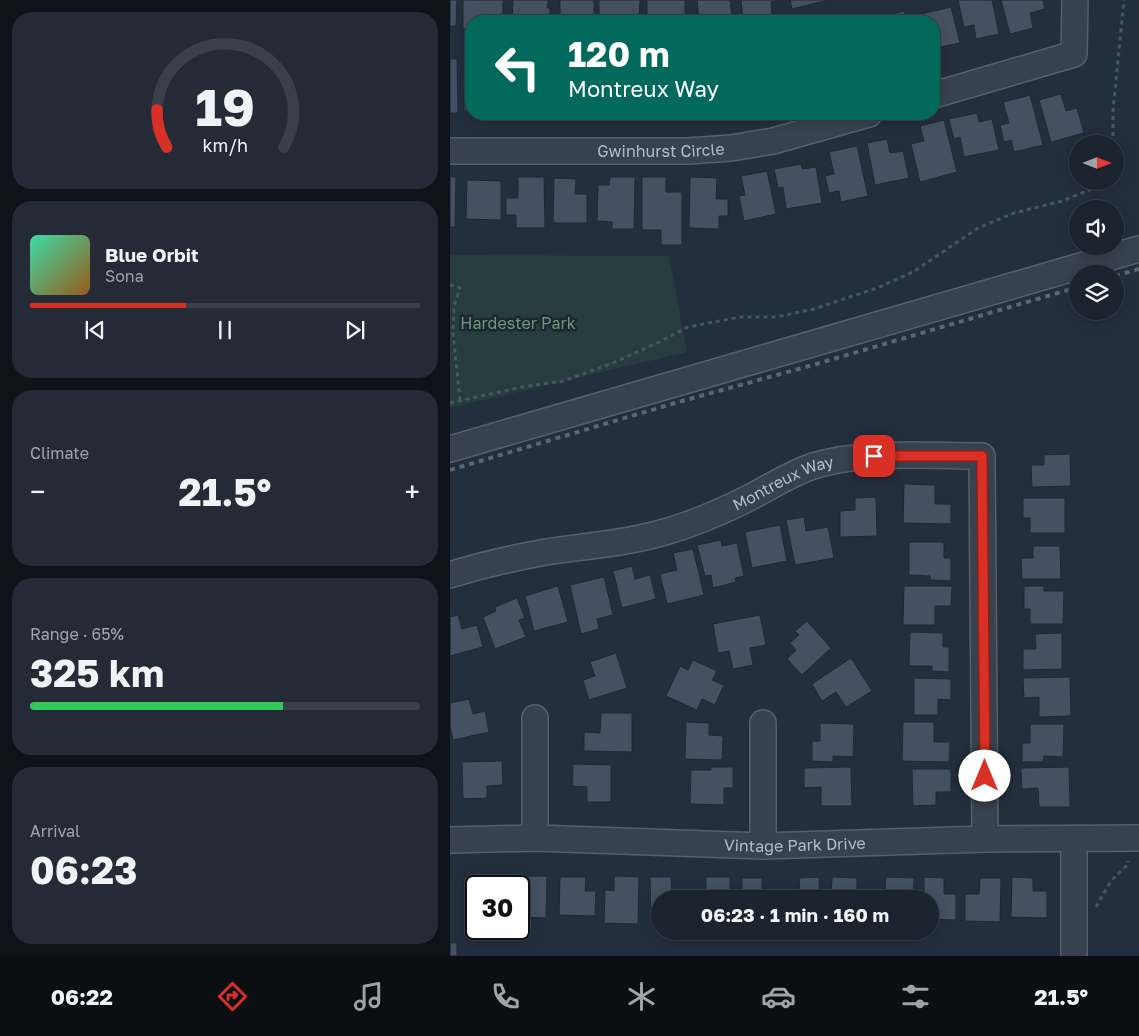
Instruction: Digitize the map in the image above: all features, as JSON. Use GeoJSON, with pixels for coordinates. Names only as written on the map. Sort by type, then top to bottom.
{"type":"FeatureCollection","features":[{"type":"Feature","properties":{"kind":"street"},"geometry":{"type":"LineString","coordinates":[[940,93],[1074,54],[1075,0]]}},
{"type":"Feature","properties":{"kind":"street","name":"Gwinhurst Circle"},"geometry":{"type":"LineString","coordinates":[[450,151],[689,151],[731,148],[773,141],[848,120]]}},
{"type":"Feature","properties":{"kind":"street"},"geometry":{"type":"LineString","coordinates":[[450,449],[1139,249]]}},
{"type":"Feature","properties":{"kind":"street","name":"Montreux Way"},"geometry":{"type":"LineString","coordinates":[[450,575],[509,559],[547,552],[616,544],[662,533],[715,514],[750,498],[792,474],[832,461],[874,456],[982,456],[985,839]]}},
{"type":"Feature","properties":{"kind":"street"},"geometry":{"type":"LineString","coordinates":[[535,718],[535,838]]}},
{"type":"Feature","properties":{"kind":"street"},"geometry":{"type":"LineString","coordinates":[[763,723],[763,846]]}},
{"type":"Feature","properties":{"kind":"street","name":"Vintage Park Drive"},"geometry":{"type":"LineString","coordinates":[[450,840],[535,838],[763,846],[985,839],[1139,838]]}},
{"type":"Feature","properties":{"kind":"street"},"geometry":{"type":"LineString","coordinates":[[1074,839],[1074,956]]}},
{"type":"Feature","properties":{"kind":"path"},"geometry":{"type":"LineString","coordinates":[[1112,135],[1112,110],[1124,0]]}},
{"type":"Feature","properties":{"kind":"path"},"geometry":{"type":"LineString","coordinates":[[450,403],[563,382],[613,363],[688,327],[740,317],[776,317],[814,309],[877,288],[913,272],[978,228],[1014,214],[1062,201],[1090,190]]}},
{"type":"Feature","properties":{"kind":"path"},"geometry":{"type":"LineString","coordinates":[[450,285],[460,288],[454,306],[453,333],[460,400]]}},
{"type":"Feature","properties":{"kind":"path"},"geometry":{"type":"LineString","coordinates":[[1096,909],[1106,888],[1128,864],[1128,861]]}},
{"type":"Feature","properties":{"kind":"green space","name":"Hardester Park"},"geometry":{"type":"Polygon","coordinates":[[[450,255],[669,256],[687,352],[450,408],[450,255]]]}},
{"type":"Feature","properties":{"kind":"building"},"geometry":{"type":"Polygon","coordinates":[[[450,0],[457,0],[456,26],[450,26],[450,0]]]}},
{"type":"Feature","properties":{"kind":"building"},"geometry":{"type":"Polygon","coordinates":[[[463,0],[503,0],[503,15],[465,15],[465,29],[463,29],[463,0]]]}},
{"type":"Feature","properties":{"kind":"building"},"geometry":{"type":"Polygon","coordinates":[[[513,0],[548,0],[547,8],[550,8],[550,15],[512,15],[513,0]]]}},
{"type":"Feature","properties":{"kind":"building"},"geometry":{"type":"Polygon","coordinates":[[[560,0],[594,0],[594,15],[560,15],[560,0]]]}},
{"type":"Feature","properties":{"kind":"building"},"geometry":{"type":"Polygon","coordinates":[[[599,0],[640,0],[639,15],[599,15],[599,0]]]}},
{"type":"Feature","properties":{"kind":"building"},"geometry":{"type":"Polygon","coordinates":[[[647,0],[685,0],[685,15],[647,15],[647,0]]]}},
{"type":"Feature","properties":{"kind":"building"},"geometry":{"type":"Polygon","coordinates":[[[697,0],[730,0],[732,15],[698,15],[697,0]]]}},
{"type":"Feature","properties":{"kind":"building"},"geometry":{"type":"Polygon","coordinates":[[[741,0],[780,0],[771,2],[772,15],[743,15],[741,0]]]}},
{"type":"Feature","properties":{"kind":"building"},"geometry":{"type":"Polygon","coordinates":[[[790,0],[828,0],[792,9],[790,0]]]}},
{"type":"Feature","properties":{"kind":"building"},"geometry":{"type":"Polygon","coordinates":[[[958,0],[992,0],[999,34],[976,39],[974,25],[964,27],[958,0]]]}},
{"type":"Feature","properties":{"kind":"building"},"geometry":{"type":"Polygon","coordinates":[[[1001,0],[1043,0],[1045,9],[1030,13],[1033,28],[1010,34],[1001,0]]]}},
{"type":"Feature","properties":{"kind":"building"},"geometry":{"type":"Polygon","coordinates":[[[951,7],[960,43],[940,47],[940,15],[917,15],[951,7]]]}},
{"type":"Feature","properties":{"kind":"building"},"geometry":{"type":"Polygon","coordinates":[[[904,11],[905,15],[887,15],[904,11]]]}},
{"type":"Feature","properties":{"kind":"building"},"geometry":{"type":"Polygon","coordinates":[[[450,59],[457,59],[458,113],[450,113],[450,59]]]}},
{"type":"Feature","properties":{"kind":"building"},"geometry":{"type":"Polygon","coordinates":[[[465,66],[465,110],[464,110],[465,66]]]}},
{"type":"Feature","properties":{"kind":"building"},"geometry":{"type":"Polygon","coordinates":[[[1061,94],[1066,111],[1077,108],[1084,133],[1069,135],[1069,137],[1051,142],[1039,100],[1061,94]]]}},
{"type":"Feature","properties":{"kind":"building"},"geometry":{"type":"Polygon","coordinates":[[[1030,95],[1043,145],[1014,152],[1011,140],[1004,142],[1000,125],[1009,123],[1003,102],[1030,95]]]}},
{"type":"Feature","properties":{"kind":"building"},"geometry":{"type":"Polygon","coordinates":[[[977,113],[979,122],[992,119],[999,150],[964,157],[960,137],[954,139],[949,119],[977,113]]]}},
{"type":"Feature","properties":{"kind":"building"},"geometry":{"type":"Polygon","coordinates":[[[944,120],[957,172],[920,182],[911,144],[924,141],[920,126],[944,120]]]}},
{"type":"Feature","properties":{"kind":"building"},"geometry":{"type":"Polygon","coordinates":[[[887,139],[890,153],[903,151],[909,178],[875,185],[867,143],[887,139]]]}},
{"type":"Feature","properties":{"kind":"building"},"geometry":{"type":"Polygon","coordinates":[[[857,146],[868,196],[841,202],[839,191],[829,193],[825,176],[834,174],[829,152],[857,146]]]}},
{"type":"Feature","properties":{"kind":"building"},"geometry":{"type":"Polygon","coordinates":[[[801,164],[802,169],[816,167],[822,203],[786,209],[783,187],[778,188],[774,169],[801,164]]]}},
{"type":"Feature","properties":{"kind":"building"},"geometry":{"type":"Polygon","coordinates":[[[767,171],[776,214],[744,221],[739,196],[745,195],[741,176],[767,171]]]}},
{"type":"Feature","properties":{"kind":"building"},"geometry":{"type":"Polygon","coordinates":[[[450,177],[456,177],[455,227],[450,227],[450,177]]]}},
{"type":"Feature","properties":{"kind":"building"},"geometry":{"type":"Polygon","coordinates":[[[518,177],[544,177],[545,228],[516,228],[516,215],[506,215],[506,198],[518,198],[518,177]]]}},
{"type":"Feature","properties":{"kind":"building"},"geometry":{"type":"Polygon","coordinates":[[[610,177],[635,177],[634,229],[612,229],[612,222],[597,221],[598,185],[609,185],[610,177]]]}},
{"type":"Feature","properties":{"kind":"building"},"geometry":{"type":"Polygon","coordinates":[[[642,177],[666,177],[666,192],[682,192],[682,245],[661,245],[661,230],[642,230],[642,177]]]}},
{"type":"Feature","properties":{"kind":"building"},"geometry":{"type":"Polygon","coordinates":[[[690,177],[717,178],[716,199],[728,199],[728,216],[719,216],[719,229],[689,228],[690,177]]]}},
{"type":"Feature","properties":{"kind":"building"},"geometry":{"type":"Polygon","coordinates":[[[554,178],[576,179],[575,194],[587,194],[587,223],[553,223],[554,178]]]}},
{"type":"Feature","properties":{"kind":"building"},"geometry":{"type":"Polygon","coordinates":[[[467,180],[501,181],[501,220],[466,219],[467,180]]]}},
{"type":"Feature","properties":{"kind":"building"},"geometry":{"type":"Polygon","coordinates":[[[1070,454],[1071,486],[1032,487],[1031,465],[1044,465],[1044,455],[1070,454]]]}},
{"type":"Feature","properties":{"kind":"building"},"geometry":{"type":"Polygon","coordinates":[[[904,484],[935,485],[935,504],[951,504],[951,524],[903,523],[904,484]]]}},
{"type":"Feature","properties":{"kind":"building"},"geometry":{"type":"Polygon","coordinates":[[[876,497],[877,536],[840,537],[840,511],[855,510],[855,498],[876,497]]]}},
{"type":"Feature","properties":{"kind":"building"},"geometry":{"type":"Polygon","coordinates":[[[1023,498],[1065,498],[1065,533],[1030,533],[1030,518],[1023,518],[1023,498]]]}},
{"type":"Feature","properties":{"kind":"building"},"geometry":{"type":"Polygon","coordinates":[[[804,517],[806,531],[828,527],[834,558],[795,565],[786,520],[804,517]]]}},
{"type":"Feature","properties":{"kind":"building"},"geometry":{"type":"Polygon","coordinates":[[[780,525],[787,561],[752,568],[745,532],[780,525]]]}},
{"type":"Feature","properties":{"kind":"building"},"geometry":{"type":"Polygon","coordinates":[[[721,540],[722,546],[737,543],[744,576],[735,578],[736,582],[713,588],[711,575],[705,576],[697,545],[721,540]]]}},
{"type":"Feature","properties":{"kind":"building"},"geometry":{"type":"Polygon","coordinates":[[[909,542],[944,542],[944,558],[951,558],[951,581],[930,580],[930,576],[909,575],[909,542]]]}},
{"type":"Feature","properties":{"kind":"building"},"geometry":{"type":"Polygon","coordinates":[[[1033,546],[1060,546],[1061,579],[1022,579],[1021,558],[1033,558],[1033,546]]]}},
{"type":"Feature","properties":{"kind":"building"},"geometry":{"type":"Polygon","coordinates":[[[693,549],[704,595],[667,604],[660,574],[677,570],[673,553],[693,549]]]}},
{"type":"Feature","properties":{"kind":"building"},"geometry":{"type":"Polygon","coordinates":[[[632,566],[635,579],[650,575],[656,599],[622,608],[613,571],[632,566]]]}},
{"type":"Feature","properties":{"kind":"building"},"geometry":{"type":"Polygon","coordinates":[[[604,577],[613,615],[597,619],[599,629],[581,634],[570,585],[604,577]]]}},
{"type":"Feature","properties":{"kind":"building"},"geometry":{"type":"Polygon","coordinates":[[[558,586],[568,622],[534,631],[525,596],[558,586]]]}},
{"type":"Feature","properties":{"kind":"building"},"geometry":{"type":"Polygon","coordinates":[[[904,586],[952,586],[951,606],[935,606],[935,625],[903,625],[904,586]]]}},
{"type":"Feature","properties":{"kind":"building"},"geometry":{"type":"Polygon","coordinates":[[[1024,586],[1044,586],[1044,591],[1064,591],[1063,624],[1030,624],[1030,609],[1024,609],[1024,586]]]}},
{"type":"Feature","properties":{"kind":"building"},"geometry":{"type":"Polygon","coordinates":[[[517,598],[525,618],[519,620],[526,637],[495,649],[483,617],[496,611],[495,607],[517,598]]]}},
{"type":"Feature","properties":{"kind":"building"},"geometry":{"type":"Polygon","coordinates":[[[458,615],[462,629],[477,625],[483,647],[450,656],[450,617],[458,615]]]}},
{"type":"Feature","properties":{"kind":"building"},"geometry":{"type":"Polygon","coordinates":[[[760,615],[766,645],[750,648],[753,665],[733,669],[729,651],[718,653],[713,624],[760,615]]]}},
{"type":"Feature","properties":{"kind":"building"},"geometry":{"type":"Polygon","coordinates":[[[807,621],[831,648],[802,675],[787,659],[796,650],[790,643],[799,635],[795,631],[807,621]]]}},
{"type":"Feature","properties":{"kind":"building"},"geometry":{"type":"Polygon","coordinates":[[[910,632],[943,633],[943,647],[949,647],[949,672],[932,671],[932,666],[909,666],[910,632]]]}},
{"type":"Feature","properties":{"kind":"building"},"geometry":{"type":"Polygon","coordinates":[[[1062,633],[1062,669],[1023,670],[1023,649],[1036,649],[1035,634],[1062,633]]]}},
{"type":"Feature","properties":{"kind":"building"},"geometry":{"type":"Polygon","coordinates":[[[616,653],[627,688],[589,700],[583,680],[595,676],[590,662],[616,653]]]}},
{"type":"Feature","properties":{"kind":"building"},"geometry":{"type":"Polygon","coordinates":[[[851,658],[872,691],[846,707],[836,692],[822,701],[812,684],[851,658]]]}},
{"type":"Feature","properties":{"kind":"building"},"geometry":{"type":"Polygon","coordinates":[[[693,660],[717,671],[712,680],[724,685],[715,705],[702,699],[697,710],[666,696],[680,666],[688,670],[693,660]]]}},
{"type":"Feature","properties":{"kind":"building"},"geometry":{"type":"Polygon","coordinates":[[[1070,677],[1071,716],[1039,717],[1039,697],[1024,698],[1023,678],[1070,677]]]}},
{"type":"Feature","properties":{"kind":"building"},"geometry":{"type":"Polygon","coordinates":[[[914,678],[951,679],[951,700],[938,699],[938,715],[914,715],[914,678]]]}},
{"type":"Feature","properties":{"kind":"building"},"geometry":{"type":"Polygon","coordinates":[[[469,699],[473,714],[485,711],[489,732],[453,740],[450,726],[450,703],[469,699]]]}},
{"type":"Feature","properties":{"kind":"building"},"geometry":{"type":"Polygon","coordinates":[[[601,713],[632,713],[632,752],[584,751],[584,732],[600,733],[601,713]]]}},
{"type":"Feature","properties":{"kind":"building"},"geometry":{"type":"Polygon","coordinates":[[[686,722],[709,723],[709,735],[723,736],[722,760],[685,759],[686,722]]]}},
{"type":"Feature","properties":{"kind":"building"},"geometry":{"type":"Polygon","coordinates":[[[903,722],[934,722],[934,742],[950,742],[949,762],[902,761],[903,722]]]}},
{"type":"Feature","properties":{"kind":"building"},"geometry":{"type":"Polygon","coordinates":[[[820,723],[854,724],[853,757],[833,756],[833,762],[812,761],[812,741],[820,741],[820,723]]]}},
{"type":"Feature","properties":{"kind":"building"},"geometry":{"type":"Polygon","coordinates":[[[1030,724],[1064,724],[1063,757],[1044,756],[1043,762],[1022,762],[1022,743],[1030,743],[1030,724]]]}},
{"type":"Feature","properties":{"kind":"building"},"geometry":{"type":"Polygon","coordinates":[[[502,761],[503,785],[487,786],[487,798],[463,799],[462,762],[502,761]]]}},
{"type":"Feature","properties":{"kind":"building"},"geometry":{"type":"Polygon","coordinates":[[[573,764],[611,765],[611,802],[587,802],[587,787],[572,786],[573,764]]]}},
{"type":"Feature","properties":{"kind":"building"},"geometry":{"type":"Polygon","coordinates":[[[711,767],[733,767],[733,788],[724,788],[724,805],[690,804],[691,770],[711,770],[711,767]]]}},
{"type":"Feature","properties":{"kind":"building"},"geometry":{"type":"Polygon","coordinates":[[[851,767],[852,806],[821,806],[821,787],[804,788],[804,768],[851,767]]]}},
{"type":"Feature","properties":{"kind":"building"},"geometry":{"type":"Polygon","coordinates":[[[1069,767],[1070,807],[1039,807],[1038,788],[1022,789],[1021,768],[1069,767]]]}},
{"type":"Feature","properties":{"kind":"building"},"geometry":{"type":"Polygon","coordinates":[[[912,769],[951,769],[951,792],[936,792],[936,805],[913,806],[912,769]]]}},
{"type":"Feature","properties":{"kind":"building"},"geometry":{"type":"Polygon","coordinates":[[[530,876],[547,876],[546,918],[530,917],[530,876]]]}},
{"type":"Feature","properties":{"kind":"building"},"geometry":{"type":"Polygon","coordinates":[[[614,876],[639,877],[638,924],[604,923],[605,890],[614,891],[614,876]]]}},
{"type":"Feature","properties":{"kind":"building"},"geometry":{"type":"Polygon","coordinates":[[[560,877],[586,877],[585,891],[596,891],[595,916],[559,915],[560,877]]]}},
{"type":"Feature","properties":{"kind":"building"},"geometry":{"type":"Polygon","coordinates":[[[650,877],[671,877],[672,890],[651,890],[651,921],[650,877]]]}},
{"type":"Feature","properties":{"kind":"building"},"geometry":{"type":"Polygon","coordinates":[[[706,877],[730,877],[730,890],[706,890],[706,877]]]}},
{"type":"Feature","properties":{"kind":"building"},"geometry":{"type":"Polygon","coordinates":[[[819,877],[820,890],[800,890],[799,878],[819,877]]]}},
{"type":"Feature","properties":{"kind":"building"},"geometry":{"type":"Polygon","coordinates":[[[832,877],[857,878],[857,890],[831,890],[832,877]]]}},
{"type":"Feature","properties":{"kind":"building"},"geometry":{"type":"Polygon","coordinates":[[[886,877],[914,878],[913,890],[885,890],[886,877]]]}},
{"type":"Feature","properties":{"kind":"building"},"geometry":{"type":"Polygon","coordinates":[[[924,877],[944,878],[944,894],[956,894],[956,920],[939,919],[939,890],[924,890],[924,877]]]}},
{"type":"Feature","properties":{"kind":"building"},"geometry":{"type":"Polygon","coordinates":[[[1012,877],[1033,878],[1033,891],[1047,891],[1047,918],[1011,917],[1012,877]]]}},
{"type":"Feature","properties":{"kind":"building"},"geometry":{"type":"Polygon","coordinates":[[[742,878],[762,878],[762,890],[742,890],[742,878]]]}},
{"type":"Feature","properties":{"kind":"building"},"geometry":{"type":"Polygon","coordinates":[[[980,878],[1001,878],[1000,922],[965,921],[965,894],[979,894],[980,878]]]}},
{"type":"Feature","properties":{"kind":"building"},"geometry":{"type":"Polygon","coordinates":[[[450,943],[457,943],[457,956],[450,956],[450,943]]]}},
{"type":"Feature","properties":{"kind":"railway"},"geometry":{"type":"LineString","coordinates":[[1124,273],[1139,269]]}},
{"type":"Feature","properties":{"kind":"railway"},"geometry":{"type":"LineString","coordinates":[[450,470],[1069,290]]}},
{"type":"Feature","properties":{"kind":"route"},"geometry":{"type":"LineString","coordinates":[[874,456],[982,456],[985,776]]}}]}
